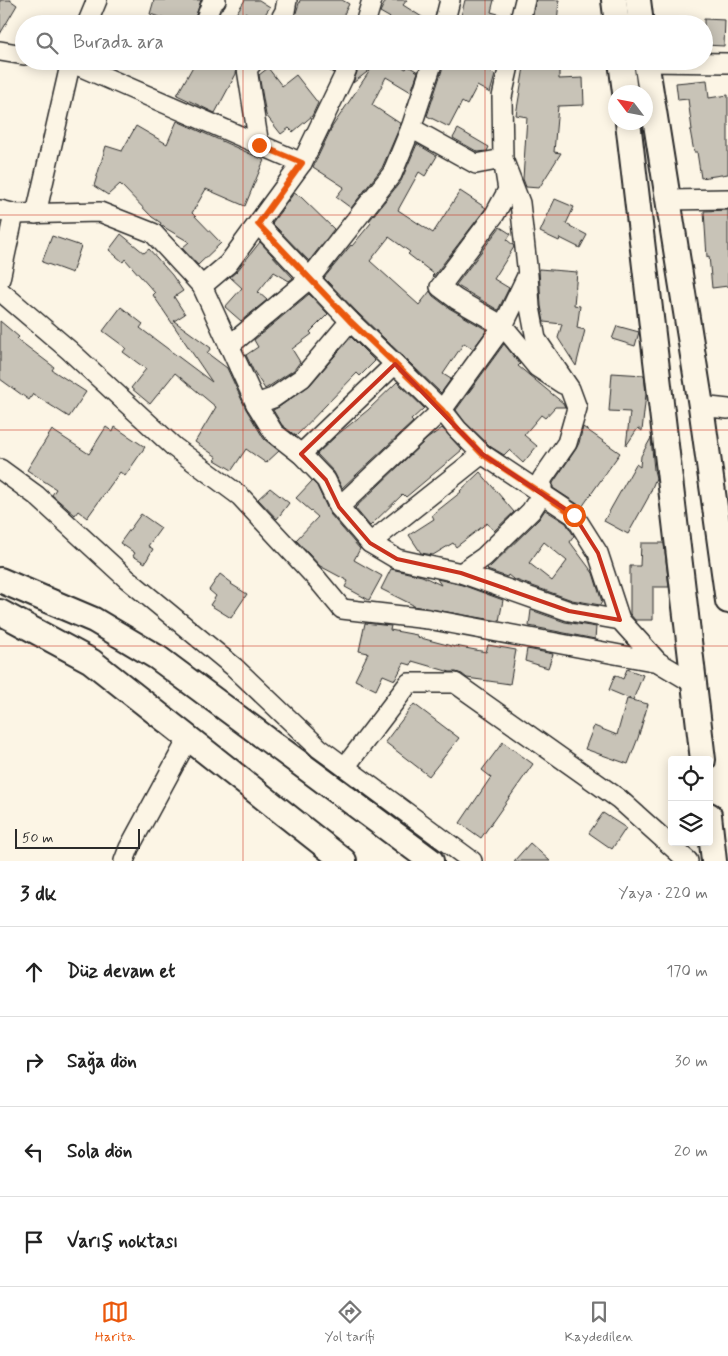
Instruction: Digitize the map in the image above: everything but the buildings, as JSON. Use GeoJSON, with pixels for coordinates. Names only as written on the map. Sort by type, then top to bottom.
{"type":"FeatureCollection","features":[{"type":"Feature","properties":{"kind":"main road"},"geometry":{"type":"LineString","coordinates":[[614,0],[616,15]]}},
{"type":"Feature","properties":{"kind":"main road"},"geometry":{"type":"LineString","coordinates":[[638,0],[640,15]]}},
{"type":"Feature","properties":{"kind":"main road"},"geometry":{"type":"LineString","coordinates":[[622,70],[624,85]]}},
{"type":"Feature","properties":{"kind":"main road"},"geometry":{"type":"LineString","coordinates":[[647,70],[701,406],[727,588]]}},
{"type":"Feature","properties":{"kind":"main road"},"geometry":{"type":"LineString","coordinates":[[629,130],[703,756]]}},
{"type":"Feature","properties":{"kind":"main road"},"geometry":{"type":"LineString","coordinates":[[0,580],[94,620],[158,658],[431,861]]}},
{"type":"Feature","properties":{"kind":"main road"},"geometry":{"type":"LineString","coordinates":[[0,612],[91,661],[344,861]]}},
{"type":"Feature","properties":{"kind":"main road"},"geometry":{"type":"LineString","coordinates":[[712,846],[714,861]]}},
{"type":"Feature","properties":{"kind":"street"},"geometry":{"type":"LineString","coordinates":[[91,15],[97,0]]}},
{"type":"Feature","properties":{"kind":"street"},"geometry":{"type":"LineString","coordinates":[[207,15],[212,2],[216,0]]}},
{"type":"Feature","properties":{"kind":"street"},"geometry":{"type":"LineString","coordinates":[[283,15],[287,0]]}},
{"type":"Feature","properties":{"kind":"street"},"geometry":{"type":"LineString","coordinates":[[368,15],[372,0]]}},
{"type":"Feature","properties":{"kind":"street"},"geometry":{"type":"LineString","coordinates":[[446,15],[450,0]]}},
{"type":"Feature","properties":{"kind":"street"},"geometry":{"type":"LineString","coordinates":[[521,15],[524,0]]}},
{"type":"Feature","properties":{"kind":"street"},"geometry":{"type":"LineString","coordinates":[[0,51],[15,54]]}},
{"type":"Feature","properties":{"kind":"street"},"geometry":{"type":"LineString","coordinates":[[713,63],[728,63]]}},
{"type":"Feature","properties":{"kind":"street"},"geometry":{"type":"LineString","coordinates":[[36,214],[66,70]]}},
{"type":"Feature","properties":{"kind":"street"},"geometry":{"type":"LineString","coordinates":[[86,70],[302,163]]}},
{"type":"Feature","properties":{"kind":"street"},"geometry":{"type":"LineString","coordinates":[[247,70],[259,145]]}},
{"type":"Feature","properties":{"kind":"street"},"geometry":{"type":"LineString","coordinates":[[202,286],[228,264],[302,163],[346,70]]}},
{"type":"Feature","properties":{"kind":"street"},"geometry":{"type":"LineString","coordinates":[[229,346],[309,279],[392,174],[411,128],[431,70]]}},
{"type":"Feature","properties":{"kind":"street"},"geometry":{"type":"LineString","coordinates":[[508,70],[502,97],[502,159],[508,190],[495,214],[440,287],[456,300],[503,326],[536,367],[570,389]]}},
{"type":"Feature","properties":{"kind":"street"},"geometry":{"type":"LineString","coordinates":[[411,128],[476,164],[502,159]]}},
{"type":"Feature","properties":{"kind":"street"},"geometry":{"type":"LineString","coordinates":[[461,574],[484,556],[531,511],[542,494],[542,479],[567,443],[577,408],[570,389],[536,339],[530,307],[520,203],[502,159]]}},
{"type":"Feature","properties":{"kind":"street"},"geometry":{"type":"LineString","coordinates":[[669,200],[728,199]]}},
{"type":"Feature","properties":{"kind":"street"},"geometry":{"type":"LineString","coordinates":[[0,279],[7,212],[36,214],[100,212],[153,233],[202,286],[256,404],[274,433],[302,454],[326,480],[339,507],[370,543],[397,559],[461,574],[569,611],[620,620]]}},
{"type":"Feature","properties":{"kind":"street"},"geometry":{"type":"LineString","coordinates":[[258,224],[350,321],[442,410],[482,454],[574,515],[598,552],[620,620],[658,662],[695,684]]}},
{"type":"Feature","properties":{"kind":"street"},"geometry":{"type":"LineString","coordinates":[[339,507],[442,410],[503,326],[528,275]]}},
{"type":"Feature","properties":{"kind":"street"},"geometry":{"type":"LineString","coordinates":[[0,291],[69,350],[174,447],[240,496],[317,579],[342,609],[428,619],[658,662]]}},
{"type":"Feature","properties":{"kind":"street"},"geometry":{"type":"LineString","coordinates":[[256,404],[273,398],[302,378],[350,321]]}},
{"type":"Feature","properties":{"kind":"street"},"geometry":{"type":"LineString","coordinates":[[302,454],[395,364]]}},
{"type":"Feature","properties":{"kind":"street"},"geometry":{"type":"LineString","coordinates":[[701,406],[728,409]]}},
{"type":"Feature","properties":{"kind":"street"},"geometry":{"type":"LineString","coordinates":[[370,543],[482,454]]}},
{"type":"Feature","properties":{"kind":"street"},"geometry":{"type":"LineString","coordinates":[[0,469],[37,496],[126,578],[234,668],[319,748],[472,861]]}},
{"type":"Feature","properties":{"kind":"street"},"geometry":{"type":"LineString","coordinates":[[344,767],[409,683],[455,683],[619,799],[688,861]]}},
{"type":"Feature","properties":{"kind":"street"},"geometry":{"type":"LineString","coordinates":[[124,861],[129,848],[188,737]]}},
{"type":"Feature","properties":{"kind":"highlighted area"},"geometry":{"type":"Polygon","coordinates":[[[395,364],[482,454],[574,515],[598,553],[620,620],[569,611],[461,573],[397,559],[370,543],[339,507],[326,480],[301,454],[395,364]]]}},
{"type":"Feature","properties":{"kind":"route"},"geometry":{"type":"LineString","coordinates":[[259,145],[302,163],[258,224],[350,321],[442,410],[482,454],[574,515]]}}]}
